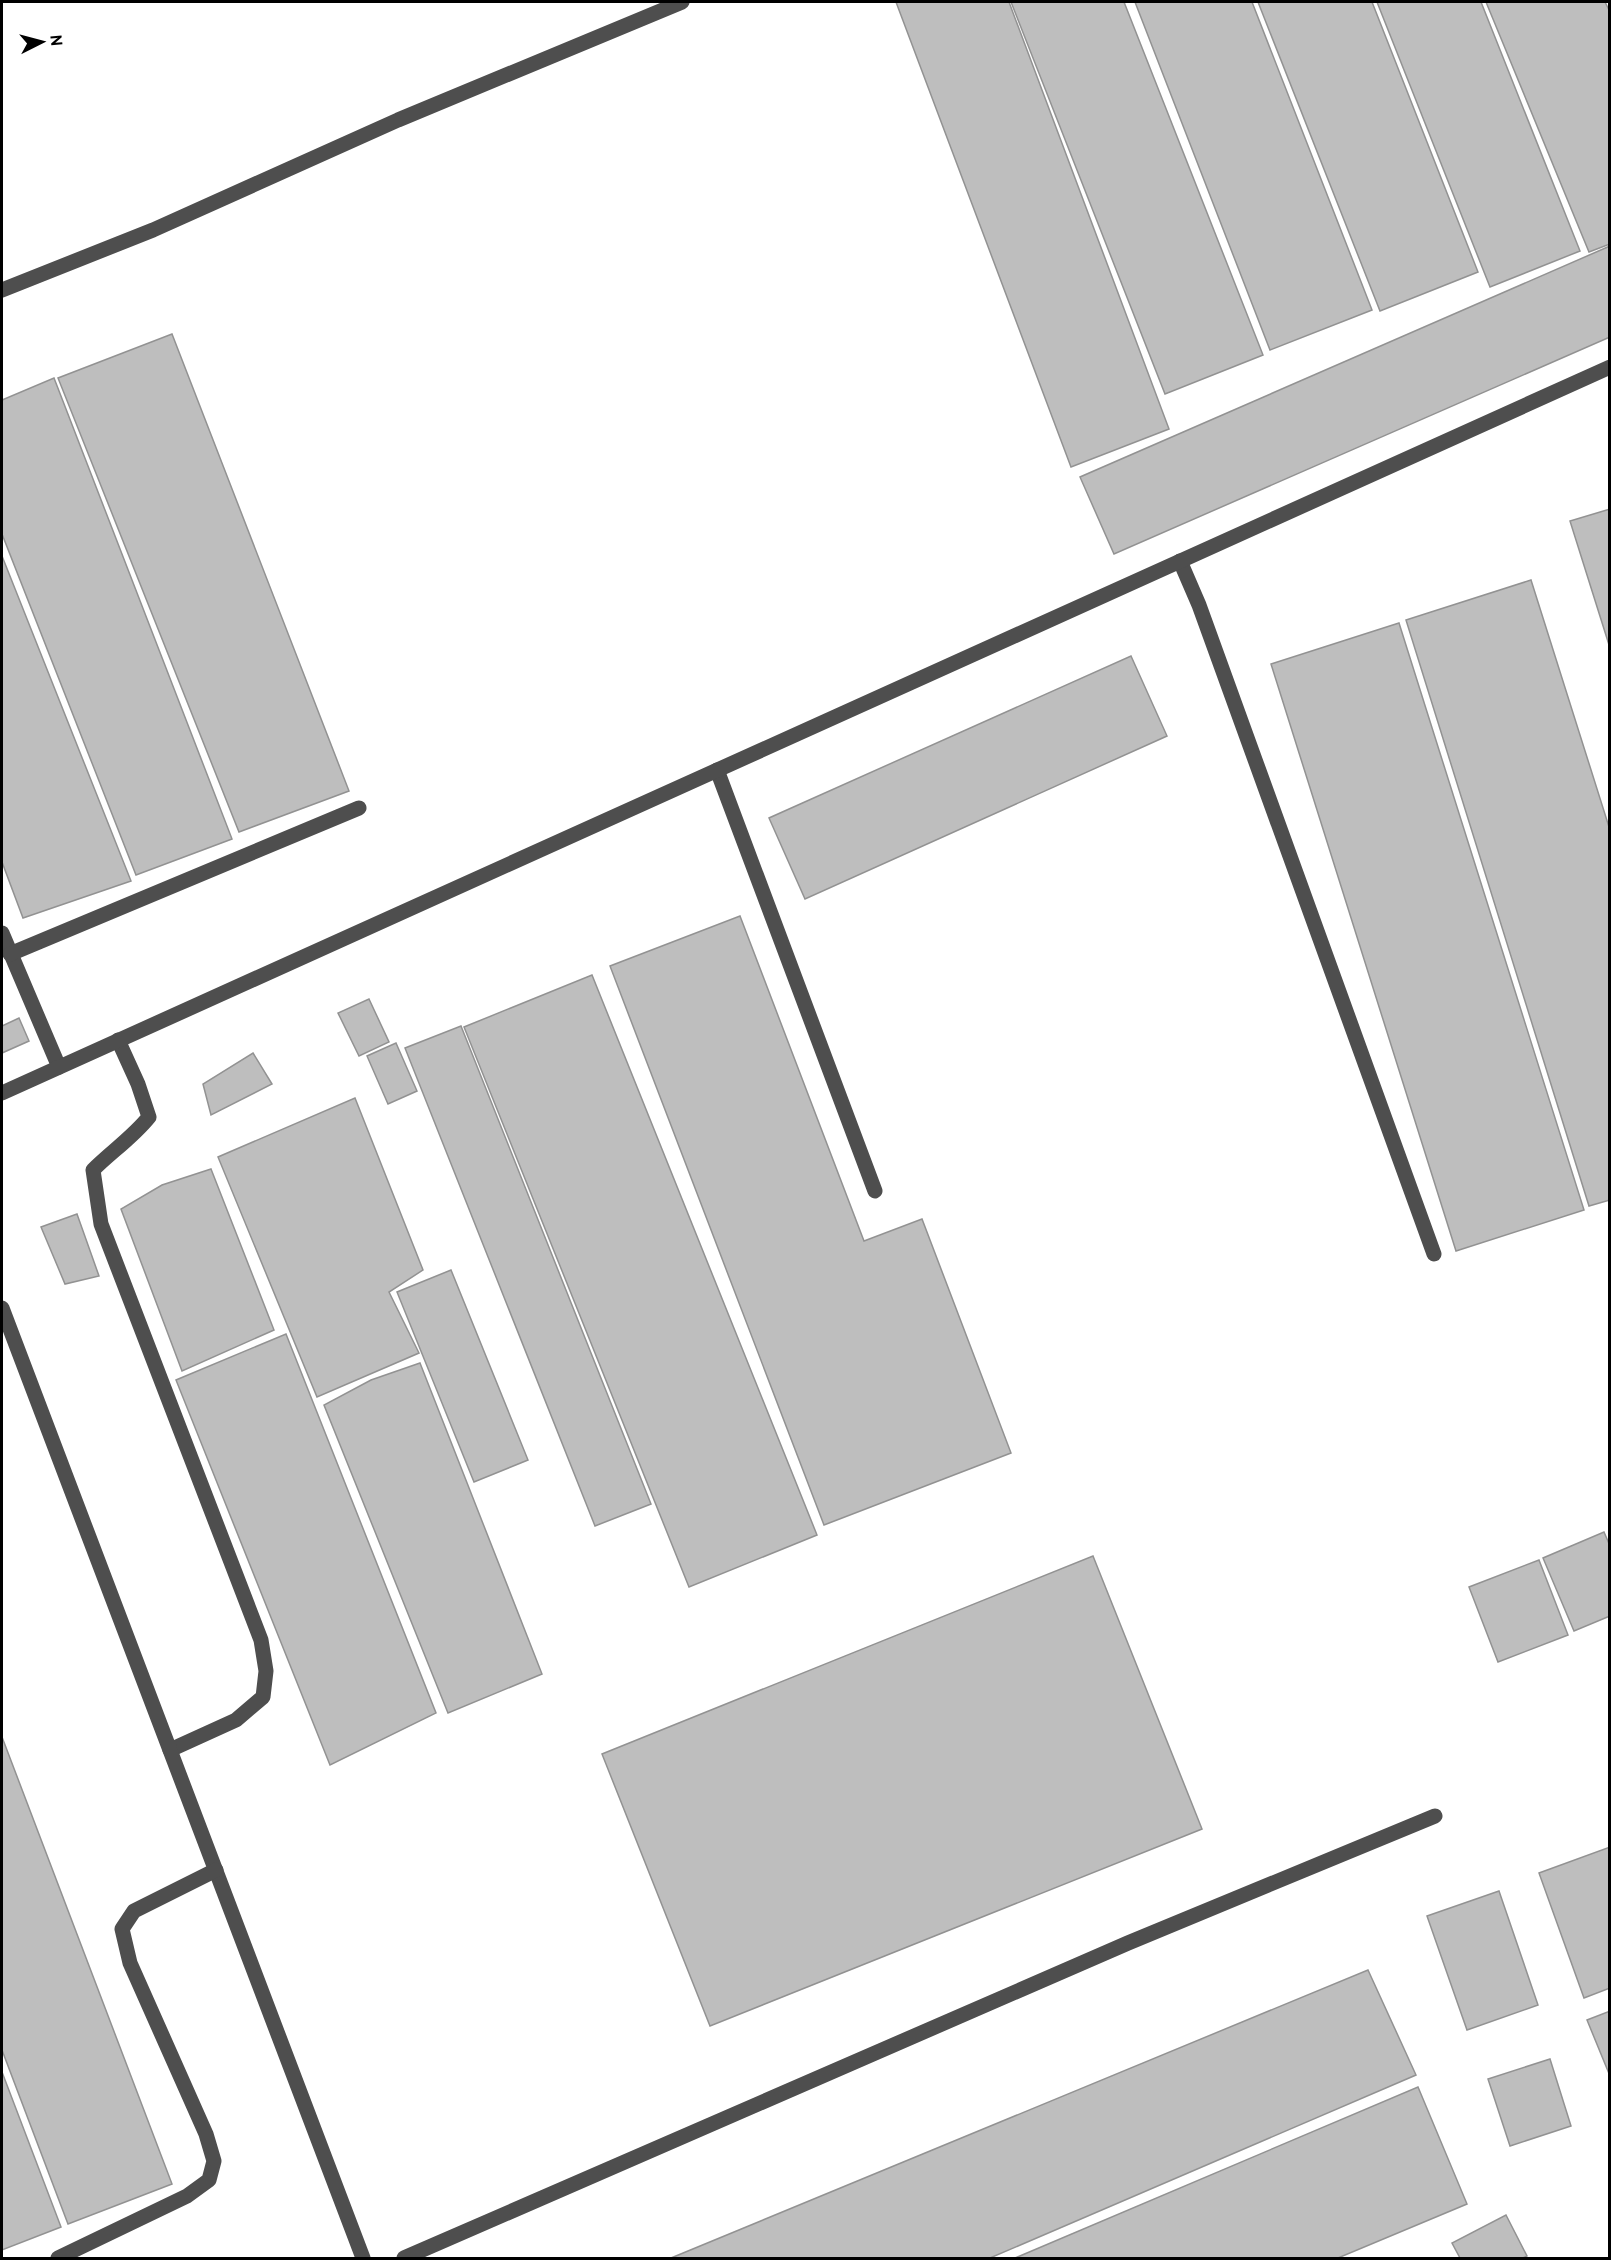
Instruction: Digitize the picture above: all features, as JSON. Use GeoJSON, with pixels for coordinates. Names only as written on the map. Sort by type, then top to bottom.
{"type":"FeatureCollection","features":[{"type":"Feature","properties":{"kind":"street"},"geometry":{"type":"LineString","coordinates":[[2,290],[153,230],[398,120],[682,2]]}},
{"type":"Feature","properties":{"kind":"street"},"geometry":{"type":"LineString","coordinates":[[2,1093],[1610,367]]}},
{"type":"Feature","properties":{"kind":"street"},"geometry":{"type":"LineString","coordinates":[[1180,561],[1199,605],[1434,1254]]}},
{"type":"Feature","properties":{"kind":"street"},"geometry":{"type":"LineString","coordinates":[[717,770],[875,1191]]}},
{"type":"Feature","properties":{"kind":"street"},"geometry":{"type":"LineString","coordinates":[[10,954],[359,808]]}},
{"type":"Feature","properties":{"kind":"street"},"geometry":{"type":"LineString","coordinates":[[2,933],[59,1067]]}},
{"type":"Feature","properties":{"kind":"street"},"geometry":{"type":"LineString","coordinates":[[118,1040],[138,1084],[149,1117],[138,1131],[93,1170],[101,1224],[261,1640],[266,1671],[263,1697],[236,1720],[170,1750]]}},
{"type":"Feature","properties":{"kind":"street"},"geometry":{"type":"LineString","coordinates":[[2,1308],[363,2259]]}},
{"type":"Feature","properties":{"kind":"street"},"geometry":{"type":"LineString","coordinates":[[404,2259],[1128,1943],[1435,1816]]}},
{"type":"Feature","properties":{"kind":"street"},"geometry":{"type":"LineString","coordinates":[[58,2259],[187,2196],[209,2180],[214,2161],[206,2134],[130,1963],[122,1929],[134,1911],[216,1870]]}},
{"type":"Feature","properties":{"kind":"building"},"geometry":{"type":"Polygon","coordinates":[[[896,2],[1009,2],[1169,429],[1071,467],[896,2]]]}},
{"type":"Feature","properties":{"kind":"building"},"geometry":{"type":"Polygon","coordinates":[[[1011,2],[1124,2],[1263,355],[1165,394],[1011,2]]]}},
{"type":"Feature","properties":{"kind":"building"},"geometry":{"type":"Polygon","coordinates":[[[1135,2],[1252,2],[1372,310],[1270,350],[1135,2]]]}},
{"type":"Feature","properties":{"kind":"building"},"geometry":{"type":"Polygon","coordinates":[[[1258,2],[1372,2],[1478,272],[1380,311],[1258,2]]]}},
{"type":"Feature","properties":{"kind":"building"},"geometry":{"type":"Polygon","coordinates":[[[1377,2],[1481,2],[1580,251],[1490,287],[1377,2]]]}},
{"type":"Feature","properties":{"kind":"building"},"geometry":{"type":"Polygon","coordinates":[[[1486,2],[1605,2],[1610,12],[1610,244],[1589,252],[1486,2]]]}},
{"type":"Feature","properties":{"kind":"building"},"geometry":{"type":"Polygon","coordinates":[[[1610,246],[1610,337],[1114,554],[1080,477],[1610,246]]]}},
{"type":"Feature","properties":{"kind":"building"},"geometry":{"type":"Polygon","coordinates":[[[172,334],[349,791],[239,832],[58,378],[172,334]]]}},
{"type":"Feature","properties":{"kind":"building"},"geometry":{"type":"Polygon","coordinates":[[[54,378],[232,839],[136,875],[2,534],[2,400],[54,378]]]}},
{"type":"Feature","properties":{"kind":"building"},"geometry":{"type":"Polygon","coordinates":[[[1610,509],[1610,648],[1570,521],[1610,509]]]}},
{"type":"Feature","properties":{"kind":"building"},"geometry":{"type":"Polygon","coordinates":[[[2,556],[131,881],[23,918],[2,862],[2,556]]]}},
{"type":"Feature","properties":{"kind":"building"},"geometry":{"type":"Polygon","coordinates":[[[1531,580],[1610,830],[1610,1200],[1589,1206],[1406,620],[1531,580]]]}},
{"type":"Feature","properties":{"kind":"building"},"geometry":{"type":"Polygon","coordinates":[[[1399,623],[1584,1210],[1456,1251],[1271,664],[1399,623]]]}},
{"type":"Feature","properties":{"kind":"building"},"geometry":{"type":"Polygon","coordinates":[[[1131,656],[1167,736],[805,899],[769,818],[1131,656]]]}},
{"type":"Feature","properties":{"kind":"building"},"geometry":{"type":"Polygon","coordinates":[[[740,916],[864,1241],[922,1219],[1011,1453],[824,1525],[610,966],[740,916]]]}},
{"type":"Feature","properties":{"kind":"building"},"geometry":{"type":"Polygon","coordinates":[[[592,975],[817,1535],[689,1587],[464,1027],[592,975]]]}},
{"type":"Feature","properties":{"kind":"building"},"geometry":{"type":"Polygon","coordinates":[[[369,999],[389,1042],[359,1056],[338,1013],[369,999]]]}},
{"type":"Feature","properties":{"kind":"building"},"geometry":{"type":"Polygon","coordinates":[[[19,1018],[29,1041],[2,1053],[2,1026],[19,1018]]]}},
{"type":"Feature","properties":{"kind":"building"},"geometry":{"type":"Polygon","coordinates":[[[461,1026],[651,1504],[595,1526],[405,1048],[461,1026]]]}},
{"type":"Feature","properties":{"kind":"building"},"geometry":{"type":"Polygon","coordinates":[[[396,1043],[417,1091],[388,1104],[367,1056],[396,1043]]]}},
{"type":"Feature","properties":{"kind":"building"},"geometry":{"type":"Polygon","coordinates":[[[253,1053],[272,1084],[211,1115],[203,1084],[253,1053]]]}},
{"type":"Feature","properties":{"kind":"building"},"geometry":{"type":"Polygon","coordinates":[[[355,1098],[423,1270],[389,1292],[419,1353],[317,1397],[218,1157],[355,1098]]]}},
{"type":"Feature","properties":{"kind":"building"},"geometry":{"type":"Polygon","coordinates":[[[211,1169],[274,1330],[182,1371],[121,1209],[162,1185],[211,1169]]]}},
{"type":"Feature","properties":{"kind":"building"},"geometry":{"type":"Polygon","coordinates":[[[77,1214],[99,1276],[65,1284],[41,1227],[77,1214]]]}},
{"type":"Feature","properties":{"kind":"building"},"geometry":{"type":"Polygon","coordinates":[[[451,1270],[528,1460],[474,1482],[397,1292],[451,1270]]]}},
{"type":"Feature","properties":{"kind":"building"},"geometry":{"type":"Polygon","coordinates":[[[286,1334],[436,1713],[330,1765],[176,1380],[286,1334]]]}},
{"type":"Feature","properties":{"kind":"building"},"geometry":{"type":"Polygon","coordinates":[[[420,1363],[542,1674],[448,1713],[324,1405],[371,1380],[420,1363]]]}},
{"type":"Feature","properties":{"kind":"building"},"geometry":{"type":"Polygon","coordinates":[[[1604,1532],[1610,1546],[1610,1616],[1574,1631],[1543,1558],[1604,1532]]]}},
{"type":"Feature","properties":{"kind":"building"},"geometry":{"type":"Polygon","coordinates":[[[1093,1556],[1202,1829],[710,2026],[602,1754],[1093,1556]]]}},
{"type":"Feature","properties":{"kind":"building"},"geometry":{"type":"Polygon","coordinates":[[[1539,1560],[1568,1635],[1498,1662],[1469,1587],[1539,1560]]]}},
{"type":"Feature","properties":{"kind":"building"},"geometry":{"type":"Polygon","coordinates":[[[2,1737],[172,2184],[68,2224],[2,2050],[2,1737]]]}},
{"type":"Feature","properties":{"kind":"building"},"geometry":{"type":"Polygon","coordinates":[[[1610,1847],[1610,1988],[1584,1998],[1539,1873],[1610,1847]]]}},
{"type":"Feature","properties":{"kind":"building"},"geometry":{"type":"Polygon","coordinates":[[[1499,1891],[1538,2005],[1467,2030],[1427,1916],[1499,1891]]]}},
{"type":"Feature","properties":{"kind":"building"},"geometry":{"type":"Polygon","coordinates":[[[1368,1970],[1416,2075],[990,2258],[671,2258],[1368,1970]]]}},
{"type":"Feature","properties":{"kind":"building"},"geometry":{"type":"Polygon","coordinates":[[[1610,2011],[1610,2076],[1587,2020],[1610,2011]]]}},
{"type":"Feature","properties":{"kind":"building"},"geometry":{"type":"Polygon","coordinates":[[[1550,2059],[1571,2126],[1510,2146],[1488,2079],[1550,2059]]]}},
{"type":"Feature","properties":{"kind":"building"},"geometry":{"type":"Polygon","coordinates":[[[2,2072],[61,2227],[2,2250],[2,2072]]]}},
{"type":"Feature","properties":{"kind":"building"},"geometry":{"type":"Polygon","coordinates":[[[1418,2087],[1467,2204],[1338,2258],[1015,2258],[1418,2087]]]}},
{"type":"Feature","properties":{"kind":"building"},"geometry":{"type":"Polygon","coordinates":[[[1506,2215],[1527,2256],[1523,2258],[1460,2258],[1452,2243],[1506,2215]]]}}]}
